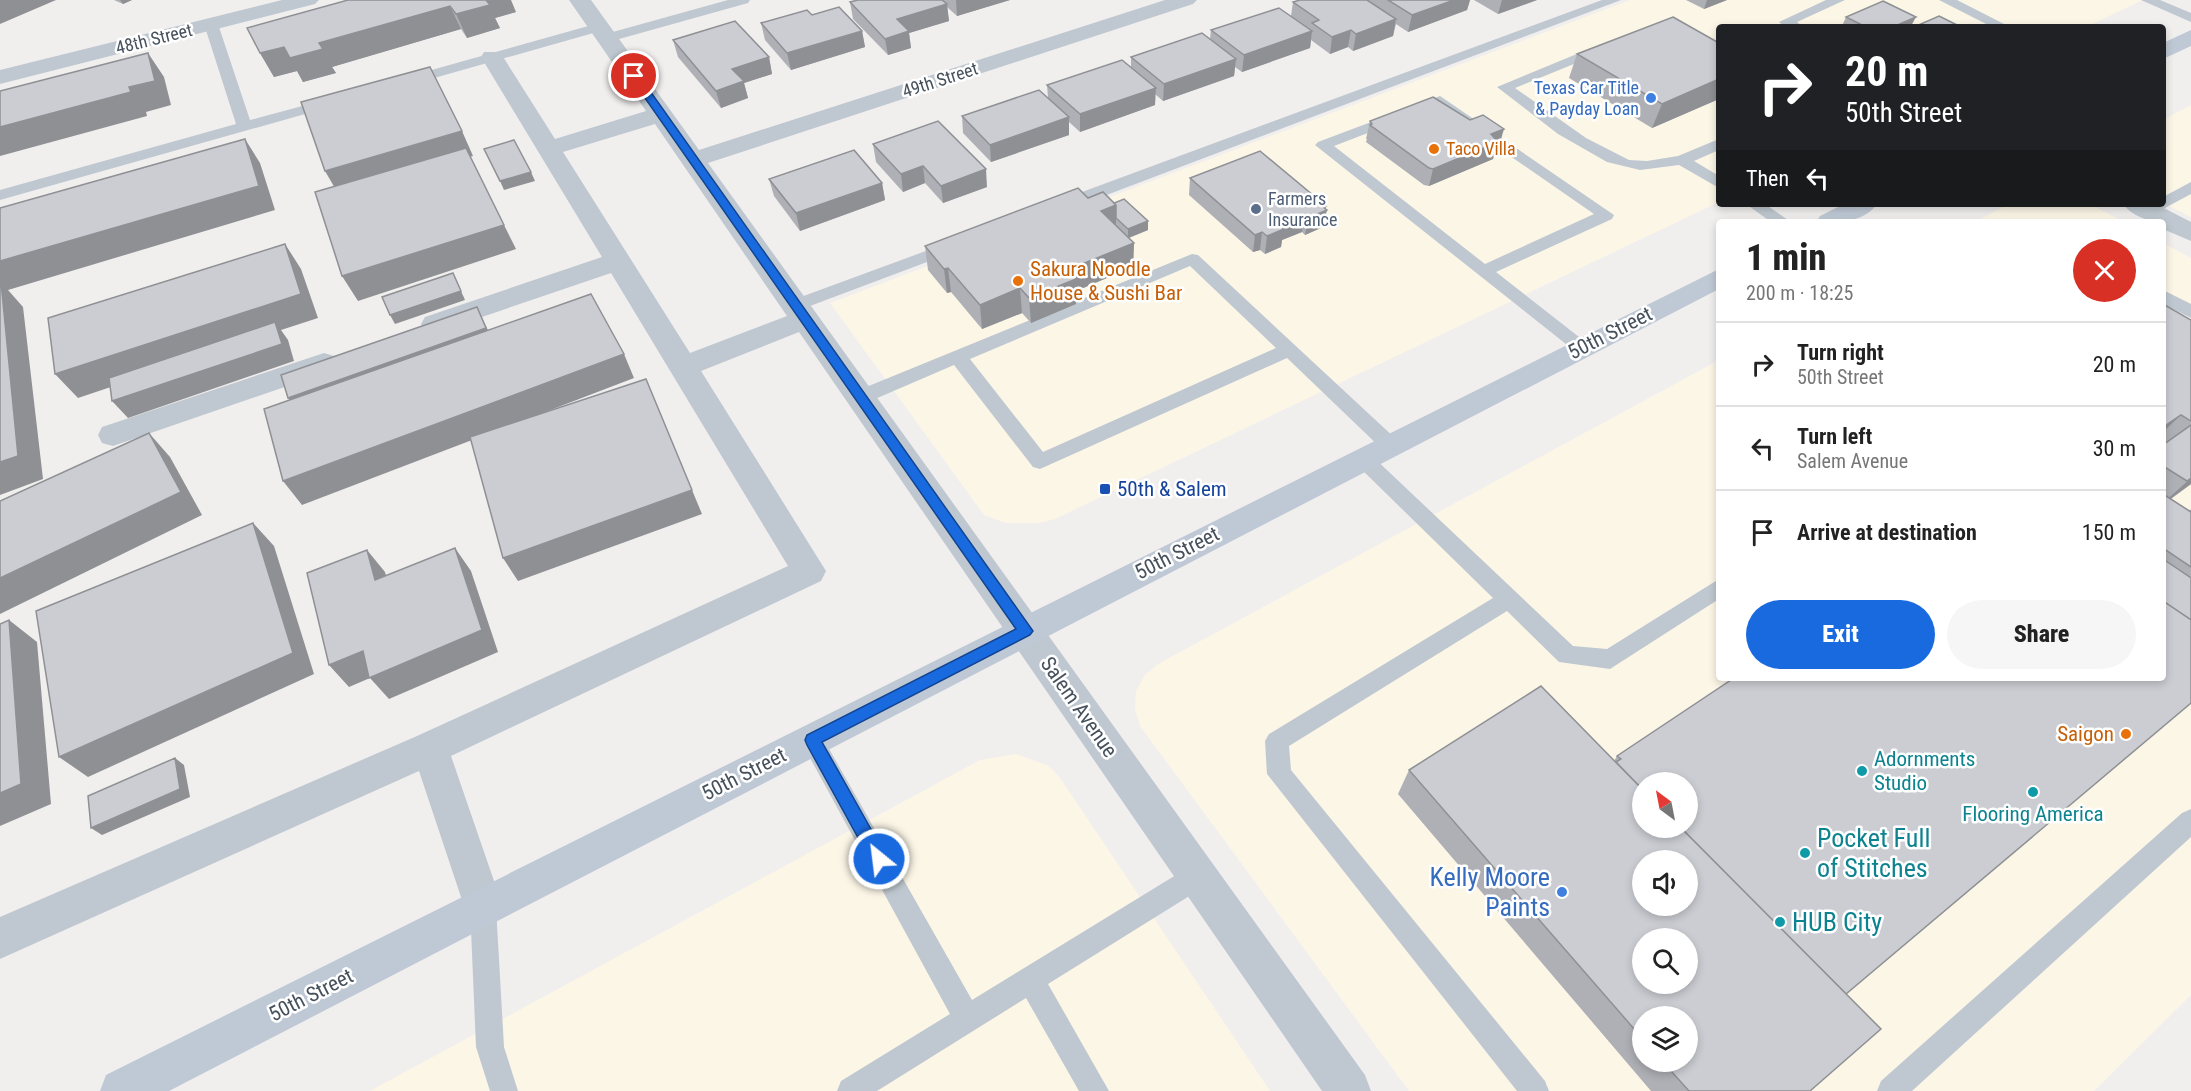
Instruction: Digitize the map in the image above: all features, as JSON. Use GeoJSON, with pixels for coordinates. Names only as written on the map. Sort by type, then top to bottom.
{"type":"FeatureCollection","features":[{"type":"Feature","properties":{"kind":"main road"},"geometry":{"type":"LineString","coordinates":[[2166,50],[2191,37]]}},
{"type":"Feature","properties":{"kind":"main road"},"geometry":{"type":"LineString","coordinates":[[1835,219],[1858,207]]}},
{"type":"Feature","properties":{"kind":"main road","name":"50th Street"},"geometry":{"type":"LineString","coordinates":[[122,1091],[1716,280]]}},
{"type":"Feature","properties":{"kind":"street","name":"48th Street"},"geometry":{"type":"LineString","coordinates":[[0,77],[308,0]]}},
{"type":"Feature","properties":{"kind":"street","name":"Salem Avenue"},"geometry":{"type":"LineString","coordinates":[[580,0],[1349,1091]]}},
{"type":"Feature","properties":{"kind":"street","name":"49th Street"},"geometry":{"type":"LineString","coordinates":[[694,160],[1186,0]]}},
{"type":"Feature","properties":{"kind":"street"},"geometry":{"type":"LineString","coordinates":[[0,938],[430,748],[809,571],[492,57]]}},
{"type":"Feature","properties":{"kind":"street"},"geometry":{"type":"LineString","coordinates":[[549,148],[662,114]]}},
{"type":"Feature","properties":{"kind":"street"},"geometry":{"type":"LineString","coordinates":[[2156,211],[2191,232]]}},
{"type":"Feature","properties":{"kind":"street"},"geometry":{"type":"LineString","coordinates":[[405,335],[618,261]]}},
{"type":"Feature","properties":{"kind":"street"},"geometry":{"type":"LineString","coordinates":[[683,368],[801,312]]}},
{"type":"Feature","properties":{"kind":"street"},"geometry":{"type":"LineString","coordinates":[[113,435],[349,354]]}},
{"type":"Feature","properties":{"kind":"street"},"geometry":{"type":"LineString","coordinates":[[430,748],[483,907]]}},
{"type":"Feature","properties":{"kind":"lane"},"geometry":{"type":"LineString","coordinates":[[391,85],[492,57],[743,0]]}},
{"type":"Feature","properties":{"kind":"lane"},"geometry":{"type":"LineString","coordinates":[[1043,213],[1614,0]]}},
{"type":"Feature","properties":{"kind":"lane"},"geometry":{"type":"LineString","coordinates":[[1790,24],[1786,22],[1838,0]]}},
{"type":"Feature","properties":{"kind":"lane"},"geometry":{"type":"LineString","coordinates":[[1946,0],[1998,24]]}},
{"type":"Feature","properties":{"kind":"lane"},"geometry":{"type":"LineString","coordinates":[[2148,0],[2191,18]]}},
{"type":"Feature","properties":{"kind":"lane"},"geometry":{"type":"LineString","coordinates":[[211,24],[244,126]]}},
{"type":"Feature","properties":{"kind":"lane"},"geometry":{"type":"LineString","coordinates":[[1620,41],[1504,87],[1606,156],[1628,164],[1651,165],[1682,160],[1716,145]]}},
{"type":"Feature","properties":{"kind":"lane"},"geometry":{"type":"LineString","coordinates":[[0,195],[345,98]]}},
{"type":"Feature","properties":{"kind":"lane"},"geometry":{"type":"LineString","coordinates":[[1484,271],[1606,215],[1440,100],[1323,145],[1582,348]]}},
{"type":"Feature","properties":{"kind":"lane"},"geometry":{"type":"LineString","coordinates":[[1682,160],[1716,181]]}},
{"type":"Feature","properties":{"kind":"lane"},"geometry":{"type":"LineString","coordinates":[[2166,204],[2191,187]]}},
{"type":"Feature","properties":{"kind":"lane"},"geometry":{"type":"LineString","coordinates":[[1759,207],[1778,219]]}},
{"type":"Feature","properties":{"kind":"lane"},"geometry":{"type":"LineString","coordinates":[[801,312],[964,242]]}},
{"type":"Feature","properties":{"kind":"lane"},"geometry":{"type":"LineString","coordinates":[[861,397],[1192,259],[1289,350],[1377,452],[1509,598],[1568,655],[1610,659],[1716,590]]}},
{"type":"Feature","properties":{"kind":"lane"},"geometry":{"type":"LineString","coordinates":[[2166,298],[2191,312]]}},
{"type":"Feature","properties":{"kind":"lane"},"geometry":{"type":"LineString","coordinates":[[958,357],[1040,462],[1289,350]]}},
{"type":"Feature","properties":{"kind":"lane"},"geometry":{"type":"LineString","coordinates":[[1509,598],[1277,741],[1279,774],[1535,1091]]}},
{"type":"Feature","properties":{"kind":"lane"},"geometry":{"type":"LineString","coordinates":[[812,740],[968,1019]]}},
{"type":"Feature","properties":{"kind":"lane"},"geometry":{"type":"LineString","coordinates":[[1891,1091],[2191,821]]}},
{"type":"Feature","properties":{"kind":"lane"},"geometry":{"type":"LineString","coordinates":[[851,1091],[1198,876]]}},
{"type":"Feature","properties":{"kind":"lane"},"geometry":{"type":"LineString","coordinates":[[483,907],[490,1047],[504,1091]]}},
{"type":"Feature","properties":{"kind":"lane"},"geometry":{"type":"LineString","coordinates":[[1030,980],[1095,1091]]}},
{"type":"Feature","properties":{"kind":"shaded area"},"geometry":{"type":"Polygon","coordinates":[[[1630,0],[2143,0],[2092,24],[1716,24],[1716,203],[1055,519],[1038,523],[1006,523],[984,515],[830,303],[1630,0]]]}},
{"type":"Feature","properties":{"kind":"shaded area"},"geometry":{"type":"Polygon","coordinates":[[[2191,105],[2191,217],[2166,204],[2166,118],[2191,105]]]}},
{"type":"Feature","properties":{"kind":"shaded area"},"geometry":{"type":"Polygon","coordinates":[[[2003,207],[2096,207],[2118,219],[1981,219],[2003,207]]]}},
{"type":"Feature","properties":{"kind":"shaded area"},"geometry":{"type":"Polygon","coordinates":[[[2166,245],[2191,258],[2191,995],[2094,1091],[1409,1091],[1140,726],[1135,709],[1136,691],[1144,676],[1158,664],[1716,362],[1716,681],[2166,681],[2166,245]]]}},
{"type":"Feature","properties":{"kind":"shaded area"},"geometry":{"type":"Polygon","coordinates":[[[1016,754],[1049,766],[1060,778],[1270,1091],[370,1091],[980,760],[1016,754]]]}},
{"type":"Feature","properties":{"kind":"building"},"geometry":{"type":"Polygon","coordinates":[[[348,0],[486,0],[490,5],[456,14],[450,6],[319,43],[323,49],[290,58],[284,47],[260,53],[247,28],[348,0]]]}},
{"type":"Feature","properties":{"kind":"building"},"geometry":{"type":"Polygon","coordinates":[[[858,0],[942,0],[947,4],[897,19],[909,31],[885,39],[850,2],[858,0]]]}},
{"type":"Feature","properties":{"kind":"building"},"geometry":{"type":"Polygon","coordinates":[[[1300,0],[1367,0],[1396,19],[1356,34],[1351,30],[1332,37],[1312,23],[1319,20],[1293,2],[1300,0]]]}},
{"type":"Feature","properties":{"kind":"building"},"geometry":{"type":"Polygon","coordinates":[[[1388,0],[1454,0],[1412,15],[1388,0]]]}},
{"type":"Feature","properties":{"kind":"building"},"geometry":{"type":"Polygon","coordinates":[[[1883,1],[1916,17],[1900,24],[1860,24],[1846,17],[1883,1]]]}},
{"type":"Feature","properties":{"kind":"building"},"geometry":{"type":"Polygon","coordinates":[[[839,7],[862,31],[787,53],[761,23],[807,10],[812,15],[839,7]]]}},
{"type":"Feature","properties":{"kind":"building"},"geometry":{"type":"Polygon","coordinates":[[[1279,8],[1312,31],[1244,55],[1211,30],[1279,8]]]}},
{"type":"Feature","properties":{"kind":"building"},"geometry":{"type":"Polygon","coordinates":[[[1939,16],[1955,24],[1921,24],[1939,16]]]}},
{"type":"Feature","properties":{"kind":"building"},"geometry":{"type":"Polygon","coordinates":[[[1673,17],[1716,41],[1716,80],[1662,104],[1577,54],[1673,17]]]}},
{"type":"Feature","properties":{"kind":"building"},"geometry":{"type":"Polygon","coordinates":[[[735,21],[769,57],[732,69],[744,81],[716,91],[673,40],[735,21]]]}},
{"type":"Feature","properties":{"kind":"building"},"geometry":{"type":"Polygon","coordinates":[[[1202,33],[1236,59],[1164,84],[1131,57],[1202,33]]]}},
{"type":"Feature","properties":{"kind":"building"},"geometry":{"type":"Polygon","coordinates":[[[148,53],[155,81],[129,87],[131,92],[0,127],[0,91],[148,53]]]}},
{"type":"Feature","properties":{"kind":"building"},"geometry":{"type":"Polygon","coordinates":[[[1122,60],[1156,88],[1080,114],[1047,85],[1122,60]]]}},
{"type":"Feature","properties":{"kind":"building"},"geometry":{"type":"Polygon","coordinates":[[[430,67],[462,131],[325,171],[301,102],[430,67]]]}},
{"type":"Feature","properties":{"kind":"building"},"geometry":{"type":"Polygon","coordinates":[[[1039,90],[1069,117],[990,145],[962,116],[1039,90]]]}},
{"type":"Feature","properties":{"kind":"building"},"geometry":{"type":"Polygon","coordinates":[[[1433,97],[1470,120],[1483,115],[1504,129],[1491,134],[1498,142],[1433,169],[1370,125],[1372,124],[1370,121],[1433,97]]]}},
{"type":"Feature","properties":{"kind":"building"},"geometry":{"type":"Polygon","coordinates":[[[938,121],[986,169],[941,186],[923,166],[901,174],[873,144],[938,121]]]}},
{"type":"Feature","properties":{"kind":"building"},"geometry":{"type":"Polygon","coordinates":[[[245,139],[259,186],[0,261],[0,208],[245,139]]]}},
{"type":"Feature","properties":{"kind":"building"},"geometry":{"type":"Polygon","coordinates":[[[514,140],[531,172],[500,181],[484,149],[514,140]]]}},
{"type":"Feature","properties":{"kind":"building"},"geometry":{"type":"Polygon","coordinates":[[[466,148],[504,225],[342,276],[315,192],[466,148]]]}},
{"type":"Feature","properties":{"kind":"building"},"geometry":{"type":"Polygon","coordinates":[[[854,150],[882,183],[796,213],[769,179],[854,150]]]}},
{"type":"Feature","properties":{"kind":"building","name":"Farmers Insurance"},"geometry":{"type":"Polygon","coordinates":[[[1260,151],[1326,206],[1323,207],[1327,210],[1308,218],[1305,215],[1279,225],[1284,229],[1267,236],[1262,232],[1255,235],[1190,178],[1260,151]]]}},
{"type":"Feature","properties":{"kind":"building","name":"Sakura Noodle House & Sushi Bar"},"geometry":{"type":"Polygon","coordinates":[[[1078,188],[1088,198],[1103,192],[1116,205],[1101,211],[1134,243],[1067,270],[1076,279],[1029,298],[1020,288],[980,305],[948,268],[944,269],[925,246],[1078,188]]]}},
{"type":"Feature","properties":{"kind":"building"},"geometry":{"type":"Polygon","coordinates":[[[1124,199],[1148,221],[1128,229],[1116,218],[1114,203],[1124,199]]]}},
{"type":"Feature","properties":{"kind":"building"},"geometry":{"type":"Polygon","coordinates":[[[285,244],[301,294],[55,374],[48,318],[285,244]]]}},
{"type":"Feature","properties":{"kind":"building"},"geometry":{"type":"Polygon","coordinates":[[[453,273],[461,291],[390,315],[382,297],[453,273]]]}},
{"type":"Feature","properties":{"kind":"building"},"geometry":{"type":"Polygon","coordinates":[[[0,282],[18,456],[0,462],[0,282]]]}},
{"type":"Feature","properties":{"kind":"building"},"geometry":{"type":"Polygon","coordinates":[[[591,294],[624,354],[283,481],[264,409],[591,294]]]}},
{"type":"Feature","properties":{"kind":"building"},"geometry":{"type":"Polygon","coordinates":[[[2166,306],[2191,320],[2191,421],[2181,415],[2166,425],[2166,306]]]}},
{"type":"Feature","properties":{"kind":"building"},"geometry":{"type":"Polygon","coordinates":[[[477,307],[486,328],[288,398],[281,375],[477,307]]]}},
{"type":"Feature","properties":{"kind":"building"},"geometry":{"type":"Polygon","coordinates":[[[275,322],[282,344],[112,401],[109,378],[275,322]]]}},
{"type":"Feature","properties":{"kind":"building"},"geometry":{"type":"Polygon","coordinates":[[[646,379],[692,490],[503,558],[470,437],[646,379]]]}},
{"type":"Feature","properties":{"kind":"building"},"geometry":{"type":"Polygon","coordinates":[[[2191,425],[2191,478],[2187,481],[2166,468],[2166,443],[2191,425]]]}},
{"type":"Feature","properties":{"kind":"building"},"geometry":{"type":"Polygon","coordinates":[[[149,433],[181,492],[0,578],[0,501],[149,433]]]}},
{"type":"Feature","properties":{"kind":"building"},"geometry":{"type":"Polygon","coordinates":[[[2166,496],[2191,512],[2191,567],[2166,550],[2166,496]]]}},
{"type":"Feature","properties":{"kind":"building"},"geometry":{"type":"Polygon","coordinates":[[[253,523],[293,653],[59,757],[36,611],[253,523]]]}},
{"type":"Feature","properties":{"kind":"building"},"geometry":{"type":"Polygon","coordinates":[[[455,548],[482,630],[369,678],[363,651],[329,665],[307,573],[367,550],[375,580],[455,548]]]}},
{"type":"Feature","properties":{"kind":"building"},"geometry":{"type":"Polygon","coordinates":[[[2166,561],[2191,578],[2191,620],[2166,603],[2166,561]]]}},
{"type":"Feature","properties":{"kind":"building"},"geometry":{"type":"Polygon","coordinates":[[[2166,603],[2191,620],[2191,703],[1846,994],[1691,838],[1698,838],[1698,772],[1632,772],[1632,779],[1616,762],[1621,759],[1617,756],[1730,681],[2166,681],[2166,603]]]}},
{"type":"Feature","properties":{"kind":"building"},"geometry":{"type":"Polygon","coordinates":[[[9,620],[21,784],[0,793],[0,624],[9,620]]]}},
{"type":"Feature","properties":{"kind":"building","name":"Kelly Moore Paints"},"geometry":{"type":"Polygon","coordinates":[[[1541,686],[1632,779],[1632,838],[1691,838],[1881,1029],[1810,1091],[1689,1091],[1672,1072],[1698,1072],[1698,1006],[1632,1006],[1632,1026],[1409,770],[1541,686]]]}},
{"type":"Feature","properties":{"kind":"building"},"geometry":{"type":"Polygon","coordinates":[[[175,758],[180,789],[91,828],[88,796],[175,758]]]}},
{"type":"Feature","properties":{"kind":"place","name":"Texas Car Title & Payday Loan"},"geometry":{"type":"Point","coordinates":[1651,98]}},
{"type":"Feature","properties":{"kind":"place","name":"Taco Villa"},"geometry":{"type":"Point","coordinates":[1434,149]}},
{"type":"Feature","properties":{"kind":"place","name":"Farmers Insurance"},"geometry":{"type":"Point","coordinates":[1256,209]}},
{"type":"Feature","properties":{"kind":"place","name":"Sakura Noodle House & Sushi Bar"},"geometry":{"type":"Point","coordinates":[1018,281]}},
{"type":"Feature","properties":{"kind":"place","name":"50th & Salem"},"geometry":{"type":"Point","coordinates":[1105,489]}},
{"type":"Feature","properties":{"kind":"place","name":"Saigon"},"geometry":{"type":"Point","coordinates":[2126,734]}},
{"type":"Feature","properties":{"kind":"place","name":"Adornments Studio"},"geometry":{"type":"Point","coordinates":[1862,771]}},
{"type":"Feature","properties":{"kind":"place","name":"Flooring America"},"geometry":{"type":"Point","coordinates":[2033,792]}},
{"type":"Feature","properties":{"kind":"place","name":"Pocket Full of Stitches"},"geometry":{"type":"Point","coordinates":[1805,853]}},
{"type":"Feature","properties":{"kind":"place","name":"Kelly Moore Paints"},"geometry":{"type":"Point","coordinates":[1562,892]}},
{"type":"Feature","properties":{"kind":"place","name":"HUB City"},"geometry":{"type":"Point","coordinates":[1780,922]}},
{"type":"Feature","properties":{"kind":"route"},"geometry":{"type":"LineString","coordinates":[[634,76],[1025,631],[812,740],[879,859]]}}]}
